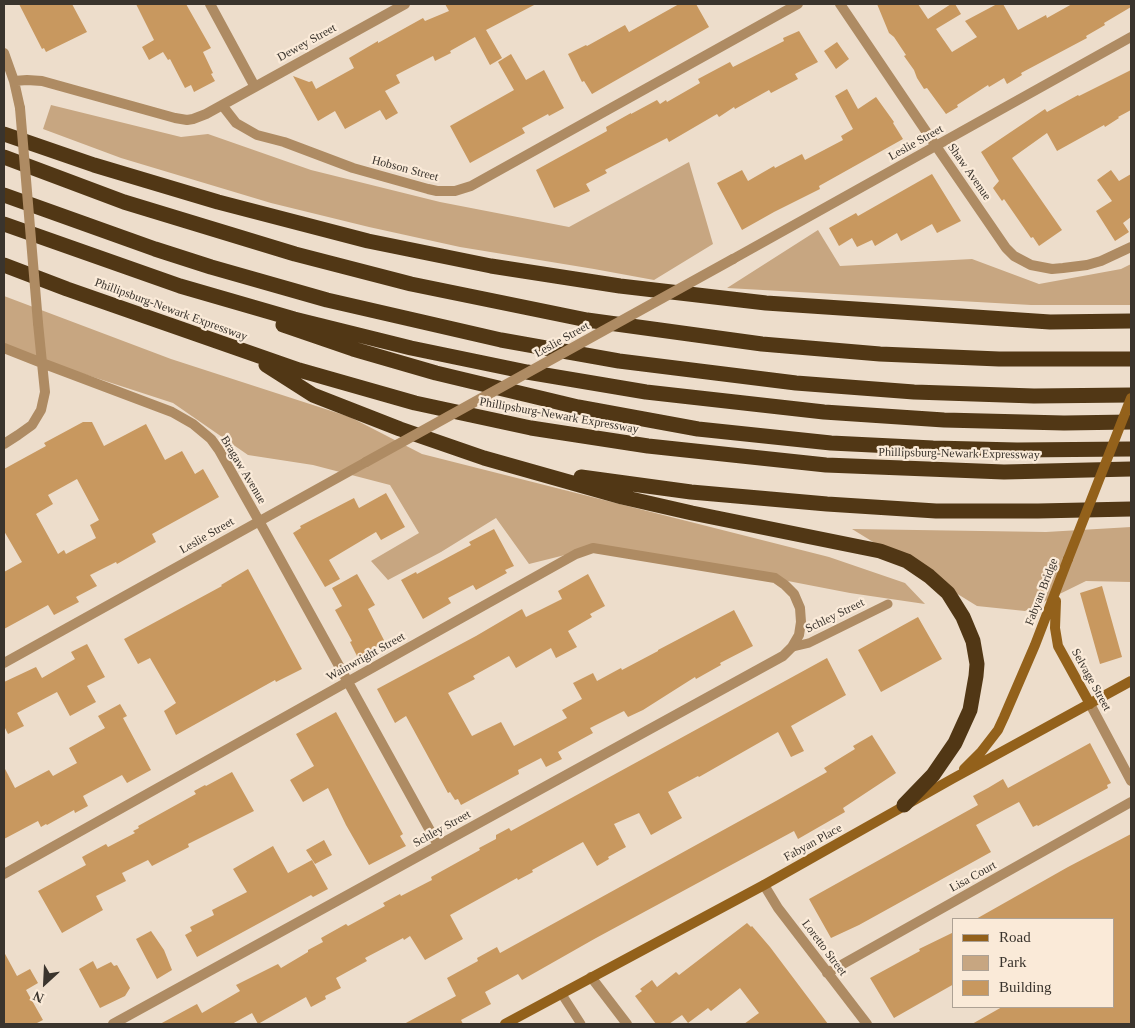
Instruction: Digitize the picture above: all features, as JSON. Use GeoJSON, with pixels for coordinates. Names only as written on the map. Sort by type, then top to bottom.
{"type":"FeatureCollection","features":[{"type":"Feature","properties":{"kind":"highway"},"geometry":{"type":"LineString","coordinates":[[4,134],[116,172],[218,202],[368,241],[499,267],[649,289],[797,305],[1050,322],[1131,321]]}},
{"type":"Feature","properties":{"kind":"highway"},"geometry":{"type":"LineString","coordinates":[[4,156],[124,202],[295,254],[440,290],[587,320],[762,344],[880,354],[1000,359],[1131,359]]}},
{"type":"Feature","properties":{"kind":"highway"},"geometry":{"type":"LineString","coordinates":[[4,196],[211,267],[328,300],[501,340],[619,361],[746,378],[894,390],[1034,396],[1131,396]]}},
{"type":"Feature","properties":{"kind":"highway","name":"Phillipsburg-Newark Expressway"},"geometry":{"type":"LineString","coordinates":[[4,224],[122,266],[237,303],[377,340],[527,372],[646,392],[883,417],[1004,422],[1131,422]]}},
{"type":"Feature","properties":{"kind":"highway","name":"Phillipsburg-Newark Expressway"},"geometry":{"type":"LineString","coordinates":[[4,265],[248,354],[358,388],[432,407],[531,428],[648,446],[767,460],[886,468],[1004,472],[1131,469]]}},
{"type":"Feature","properties":{"kind":"highway"},"geometry":{"type":"LineString","coordinates":[[122,266],[289,328],[381,357],[563,404],[632,418],[733,434],[831,443],[973,450],[1131,450]]}},
{"type":"Feature","properties":{"kind":"highway"},"geometry":{"type":"LineString","coordinates":[[248,354],[313,395],[400,429],[484,458],[622,497],[880,551],[906,562],[929,576],[948,594],[963,617],[973,641],[976,676],[970,710],[955,743],[933,775],[904,805]]}},
{"type":"Feature","properties":{"kind":"highway"},"geometry":{"type":"LineString","coordinates":[[484,458],[532,469],[586,478],[774,501],[936,510],[1038,511],[1131,509]]}},
{"type":"Feature","properties":{"kind":"street"},"geometry":{"type":"LineString","coordinates":[[210,4],[255,86]]}},
{"type":"Feature","properties":{"kind":"street","name":"Dewey Street"},"geometry":{"type":"LineString","coordinates":[[222,105],[405,4]]}},
{"type":"Feature","properties":{"kind":"street","name":"Hobson Street"},"geometry":{"type":"LineString","coordinates":[[222,105],[236,123],[257,135],[284,142],[353,168],[428,189],[455,191],[470,186],[798,4]]}},
{"type":"Feature","properties":{"kind":"street","name":"Shaw Avenue"},"geometry":{"type":"LineString","coordinates":[[840,4],[1006,248],[1022,261],[1039,267],[1063,268],[1087,265],[1113,257],[1131,247]]}},
{"type":"Feature","properties":{"kind":"street","name":"Leslie Street"},"geometry":{"type":"LineString","coordinates":[[4,663],[1131,37]]}},
{"type":"Feature","properties":{"kind":"street"},"geometry":{"type":"LineString","coordinates":[[4,53],[14,82],[20,108],[45,392],[40,410],[32,425],[4,444]]}},
{"type":"Feature","properties":{"kind":"street"},"geometry":{"type":"LineString","coordinates":[[14,82],[27,80],[50,83],[181,120],[199,117],[222,105]]}},
{"type":"Feature","properties":{"kind":"street","name":"Bragaw Avenue"},"geometry":{"type":"LineString","coordinates":[[4,348],[172,412],[202,431],[218,450],[259,521],[438,845]]}},
{"type":"Feature","properties":{"kind":"street","name":"Fabyan Bridge"},"geometry":{"type":"LineString","coordinates":[[952,779],[981,752],[998,730],[1026,668],[1131,396]]}},
{"type":"Feature","properties":{"kind":"street","name":"Wainwright Street"},"geometry":{"type":"LineString","coordinates":[[4,874],[134,803],[576,554],[593,548],[775,578],[794,594],[800,608],[801,622],[799,635],[792,647]]}},
{"type":"Feature","properties":{"kind":"street","name":"Selvage Street"},"geometry":{"type":"LineString","coordinates":[[1058,585],[1054,619],[1058,646],[1131,781]]}},
{"type":"Feature","properties":{"kind":"street","name":"Schley Street"},"geometry":{"type":"LineString","coordinates":[[113,1024],[783,656],[792,647]]}},
{"type":"Feature","properties":{"kind":"street","name":"Fabyan Place"},"geometry":{"type":"LineString","coordinates":[[505,1024],[764,885],[904,805],[1131,681]]}},
{"type":"Feature","properties":{"kind":"street","name":"Lisa Court"},"geometry":{"type":"LineString","coordinates":[[827,973],[1131,802]]}},
{"type":"Feature","properties":{"kind":"street","name":"Loretto Street"},"geometry":{"type":"LineString","coordinates":[[764,885],[778,908],[866,1024]]}},
{"type":"Feature","properties":{"kind":"street"},"geometry":{"type":"LineString","coordinates":[[591,977],[627,1024]]}},
{"type":"Feature","properties":{"kind":"lane","name":"Schley Street"},"geometry":{"type":"LineString","coordinates":[[792,647],[810,643],[888,604]]}},
{"type":"Feature","properties":{"kind":"lane"},"geometry":{"type":"LineString","coordinates":[[561,993],[581,1024]]}},
{"type":"Feature","properties":{"kind":"green space"},"geometry":{"type":"Polygon","coordinates":[[[51,105],[181,137],[208,134],[311,170],[440,202],[569,227],[689,162],[713,244],[654,280],[460,247],[271,203],[121,158],[43,129],[51,105]]]}},
{"type":"Feature","properties":{"kind":"green space"},"geometry":{"type":"Polygon","coordinates":[[[818,230],[840,266],[972,259],[1039,284],[1121,269],[1131,264],[1131,305],[1031,305],[727,288],[818,230]]]}},
{"type":"Feature","properties":{"kind":"green space"},"geometry":{"type":"Polygon","coordinates":[[[4,296],[171,359],[350,417],[422,454],[829,557],[905,583],[925,604],[850,593],[762,576],[593,548],[529,564],[496,518],[441,552],[388,580],[371,561],[419,533],[390,485],[313,465],[248,455],[173,403],[4,348],[4,296]]]}},
{"type":"Feature","properties":{"kind":"green space"},"geometry":{"type":"Polygon","coordinates":[[[1131,527],[1131,582],[1086,581],[1025,611],[977,606],[852,529],[1046,532],[1131,527]]]}},
{"type":"Feature","properties":{"kind":"building"},"geometry":{"type":"Polygon","coordinates":[[[19,4],[72,4],[87,32],[46,52],[44,48],[42,49],[19,4]]]}},
{"type":"Feature","properties":{"kind":"building"},"geometry":{"type":"Polygon","coordinates":[[[136,4],[186,4],[211,48],[203,52],[215,81],[194,92],[191,85],[185,88],[170,59],[168,60],[163,52],[149,60],[142,47],[154,40],[136,4]]]}},
{"type":"Feature","properties":{"kind":"building"},"geometry":{"type":"Polygon","coordinates":[[[445,4],[536,4],[486,30],[502,58],[490,65],[475,37],[435,61],[433,56],[396,75],[400,83],[385,91],[398,113],[386,120],[380,110],[345,129],[335,111],[318,121],[293,76],[309,82],[312,81],[316,89],[354,68],[349,58],[423,18],[425,21],[449,11],[445,4]]]}},
{"type":"Feature","properties":{"kind":"building"},"geometry":{"type":"Polygon","coordinates":[[[679,4],[696,4],[709,27],[592,94],[584,81],[582,82],[568,54],[625,25],[629,32],[679,4]]]}},
{"type":"Feature","properties":{"kind":"building"},"geometry":{"type":"Polygon","coordinates":[[[877,4],[918,4],[928,19],[951,4],[955,4],[961,14],[936,29],[952,52],[977,37],[965,21],[997,4],[1003,4],[1018,30],[1046,15],[1047,18],[1072,4],[1131,4],[1131,7],[1104,23],[1105,25],[1086,36],[1087,38],[1021,73],[1022,75],[1007,84],[1004,78],[989,87],[988,85],[946,114],[927,88],[924,89],[917,78],[904,56],[906,55],[894,37],[889,33],[877,4]]]}},
{"type":"Feature","properties":{"kind":"building"},"geometry":{"type":"Polygon","coordinates":[[[799,31],[818,62],[795,74],[798,79],[771,93],[769,90],[735,109],[734,107],[719,117],[717,114],[669,142],[667,138],[605,170],[607,173],[586,184],[590,191],[554,208],[536,170],[607,131],[606,127],[631,113],[657,100],[660,104],[666,100],[667,102],[700,83],[698,79],[730,62],[733,67],[784,41],[783,38],[799,31]]]}},
{"type":"Feature","properties":{"kind":"building"},"geometry":{"type":"Polygon","coordinates":[[[837,42],[849,59],[836,69],[824,51],[837,42]]]}},
{"type":"Feature","properties":{"kind":"building"},"geometry":{"type":"Polygon","coordinates":[[[511,54],[526,80],[544,70],[564,108],[522,128],[525,133],[470,163],[450,126],[514,90],[498,62],[511,54]]]}},
{"type":"Feature","properties":{"kind":"building"},"geometry":{"type":"Polygon","coordinates":[[[1131,70],[1131,110],[1105,127],[1104,125],[1057,151],[1047,133],[1012,158],[1062,230],[1039,246],[1033,237],[1031,238],[1004,199],[1002,201],[993,188],[999,181],[981,152],[1045,109],[1047,112],[1131,70]]]}},
{"type":"Feature","properties":{"kind":"building"},"geometry":{"type":"Polygon","coordinates":[[[847,89],[858,109],[876,97],[894,122],[903,139],[819,186],[820,189],[742,230],[717,183],[742,170],[748,181],[774,166],[775,168],[802,154],[805,160],[843,140],[841,136],[853,129],[835,96],[847,89]]]}},
{"type":"Feature","properties":{"kind":"building"},"geometry":{"type":"Polygon","coordinates":[[[1111,170],[1119,181],[1131,174],[1131,217],[1123,223],[1129,232],[1115,241],[1096,211],[1112,201],[1097,180],[1111,170]]]}},
{"type":"Feature","properties":{"kind":"building"},"geometry":{"type":"Polygon","coordinates":[[[932,174],[961,221],[937,233],[932,224],[901,241],[897,233],[875,246],[872,240],[857,247],[852,238],[839,246],[829,228],[856,213],[858,216],[932,174]]]}},
{"type":"Feature","properties":{"kind":"building"},"geometry":{"type":"Polygon","coordinates":[[[83,422],[92,422],[104,446],[146,424],[165,460],[182,451],[195,474],[203,469],[219,497],[152,534],[156,542],[117,564],[116,562],[90,575],[97,586],[76,597],[79,602],[54,615],[48,605],[4,629],[4,572],[22,562],[4,531],[4,469],[46,446],[44,443],[83,422]],[[77,479],[48,495],[53,504],[36,514],[58,554],[64,550],[66,554],[96,538],[90,525],[99,520],[77,479]]]}},
{"type":"Feature","properties":{"kind":"building"},"geometry":{"type":"Polygon","coordinates":[[[386,493],[405,527],[381,540],[376,532],[329,560],[340,579],[325,587],[293,533],[301,528],[300,526],[354,498],[359,508],[386,493]]]}},
{"type":"Feature","properties":{"kind":"building"},"geometry":{"type":"Polygon","coordinates":[[[494,529],[514,566],[505,570],[507,573],[476,590],[473,585],[448,598],[451,603],[423,619],[401,580],[416,572],[417,574],[471,545],[469,542],[494,529]]]}},
{"type":"Feature","properties":{"kind":"building"},"geometry":{"type":"Polygon","coordinates":[[[248,569],[302,669],[276,682],[275,680],[176,735],[164,711],[176,703],[150,658],[138,664],[124,639],[222,586],[248,569]]]}},
{"type":"Feature","properties":{"kind":"building"},"geometry":{"type":"Polygon","coordinates":[[[357,574],[375,605],[368,609],[386,644],[358,658],[350,642],[352,641],[335,610],[342,606],[332,588],[357,574]]]}},
{"type":"Feature","properties":{"kind":"building"},"geometry":{"type":"Polygon","coordinates":[[[588,574],[605,606],[590,614],[592,617],[568,631],[577,647],[556,658],[551,648],[516,668],[509,656],[473,676],[475,679],[448,693],[472,736],[501,722],[514,746],[567,718],[562,710],[582,699],[573,683],[593,673],[597,681],[621,668],[622,670],[734,610],[753,646],[720,663],[721,665],[696,679],[695,677],[643,710],[628,717],[624,711],[590,728],[593,733],[558,752],[562,759],[546,767],[541,758],[518,770],[519,774],[461,805],[458,799],[455,800],[450,792],[448,793],[406,716],[395,723],[377,689],[522,609],[526,617],[562,599],[558,591],[588,574]]]}},
{"type":"Feature","properties":{"kind":"building"},"geometry":{"type":"Polygon","coordinates":[[[1102,586],[1122,657],[1100,664],[1080,593],[1102,586]]]}},
{"type":"Feature","properties":{"kind":"building"},"geometry":{"type":"Polygon","coordinates":[[[918,617],[942,659],[881,692],[858,650],[918,617]]]}},
{"type":"Feature","properties":{"kind":"building"},"geometry":{"type":"Polygon","coordinates":[[[87,644],[105,677],[87,686],[96,702],[70,716],[57,692],[17,713],[24,726],[8,734],[4,726],[4,682],[36,667],[42,678],[75,659],[71,652],[87,644]]]}},
{"type":"Feature","properties":{"kind":"building"},"geometry":{"type":"Polygon","coordinates":[[[827,658],[846,695],[791,726],[804,751],[791,757],[778,732],[699,777],[668,792],[682,818],[651,835],[639,813],[614,824],[626,847],[597,866],[583,842],[532,870],[533,872],[518,880],[517,878],[450,915],[463,939],[425,960],[410,936],[404,940],[403,938],[365,958],[367,961],[336,978],[341,988],[325,996],[326,999],[311,1007],[306,997],[258,1024],[252,1013],[232,1024],[160,1024],[197,1004],[202,1013],[240,991],[236,985],[278,964],[281,968],[323,942],[321,938],[385,906],[383,903],[400,894],[401,896],[432,880],[431,877],[496,839],[496,835],[509,828],[511,831],[827,658]]]}},
{"type":"Feature","properties":{"kind":"building"},"geometry":{"type":"Polygon","coordinates":[[[120,704],[127,716],[123,718],[151,770],[127,783],[122,775],[83,796],[88,806],[75,813],[74,810],[41,827],[38,821],[4,839],[4,767],[15,788],[49,770],[53,776],[77,763],[69,748],[105,728],[98,716],[120,704]]]}},
{"type":"Feature","properties":{"kind":"building"},"geometry":{"type":"Polygon","coordinates":[[[336,712],[403,834],[400,836],[406,846],[369,865],[346,825],[328,788],[303,802],[290,780],[314,766],[296,734],[336,712]]]}},
{"type":"Feature","properties":{"kind":"building"},"geometry":{"type":"Polygon","coordinates":[[[872,735],[896,773],[843,808],[845,812],[798,839],[794,831],[522,980],[518,974],[485,992],[491,1004],[461,1020],[463,1024],[404,1024],[456,996],[447,978],[478,961],[477,958],[497,947],[500,953],[776,801],[827,772],[824,768],[855,749],[853,746],[872,735]]]}},
{"type":"Feature","properties":{"kind":"building"},"geometry":{"type":"Polygon","coordinates":[[[1090,743],[1111,783],[1107,785],[1108,788],[1038,826],[1033,827],[1019,802],[976,825],[991,852],[859,925],[831,938],[809,899],[978,805],[973,796],[1003,779],[1008,788],[1090,743]]]}},
{"type":"Feature","properties":{"kind":"building"},"geometry":{"type":"Polygon","coordinates":[[[232,772],[254,811],[188,844],[189,847],[152,866],[148,860],[122,873],[126,881],[96,896],[103,910],[62,933],[38,891],[86,865],[82,857],[106,844],[108,847],[135,833],[133,831],[139,828],[138,826],[196,794],[194,791],[232,772]]]}},
{"type":"Feature","properties":{"kind":"building"},"geometry":{"type":"Polygon","coordinates":[[[1131,834],[1131,1024],[972,1024],[1000,1008],[1115,1008],[1115,918],[978,918],[1131,834]]]}},
{"type":"Feature","properties":{"kind":"building"},"geometry":{"type":"Polygon","coordinates":[[[324,840],[332,855],[315,864],[306,850],[324,840]]]}},
{"type":"Feature","properties":{"kind":"building"},"geometry":{"type":"Polygon","coordinates":[[[273,846],[288,873],[312,860],[328,889],[313,897],[311,895],[197,957],[185,935],[192,931],[190,927],[214,915],[212,910],[247,892],[233,869],[273,846]]]}},
{"type":"Feature","properties":{"kind":"building"},"geometry":{"type":"Polygon","coordinates":[[[747,923],[752,926],[770,947],[828,1024],[744,1024],[759,1013],[740,988],[711,1011],[708,1008],[688,1023],[682,1015],[669,1024],[656,1024],[635,996],[642,991],[640,989],[652,980],[657,987],[676,972],[679,975],[747,923]]]}},
{"type":"Feature","properties":{"kind":"building"},"geometry":{"type":"Polygon","coordinates":[[[151,931],[164,950],[172,970],[157,979],[136,939],[151,931]]]}},
{"type":"Feature","properties":{"kind":"building"},"geometry":{"type":"Polygon","coordinates":[[[952,933],[952,985],[894,1018],[870,978],[920,951],[919,949],[952,933]]]}},
{"type":"Feature","properties":{"kind":"building"},"geometry":{"type":"Polygon","coordinates":[[[4,952],[17,976],[30,969],[38,983],[26,990],[43,1020],[35,1024],[4,1024],[4,952]]]}},
{"type":"Feature","properties":{"kind":"building"},"geometry":{"type":"Polygon","coordinates":[[[93,961],[97,969],[111,962],[114,966],[117,965],[130,988],[125,996],[100,1008],[79,969],[93,961]]]}}]}
